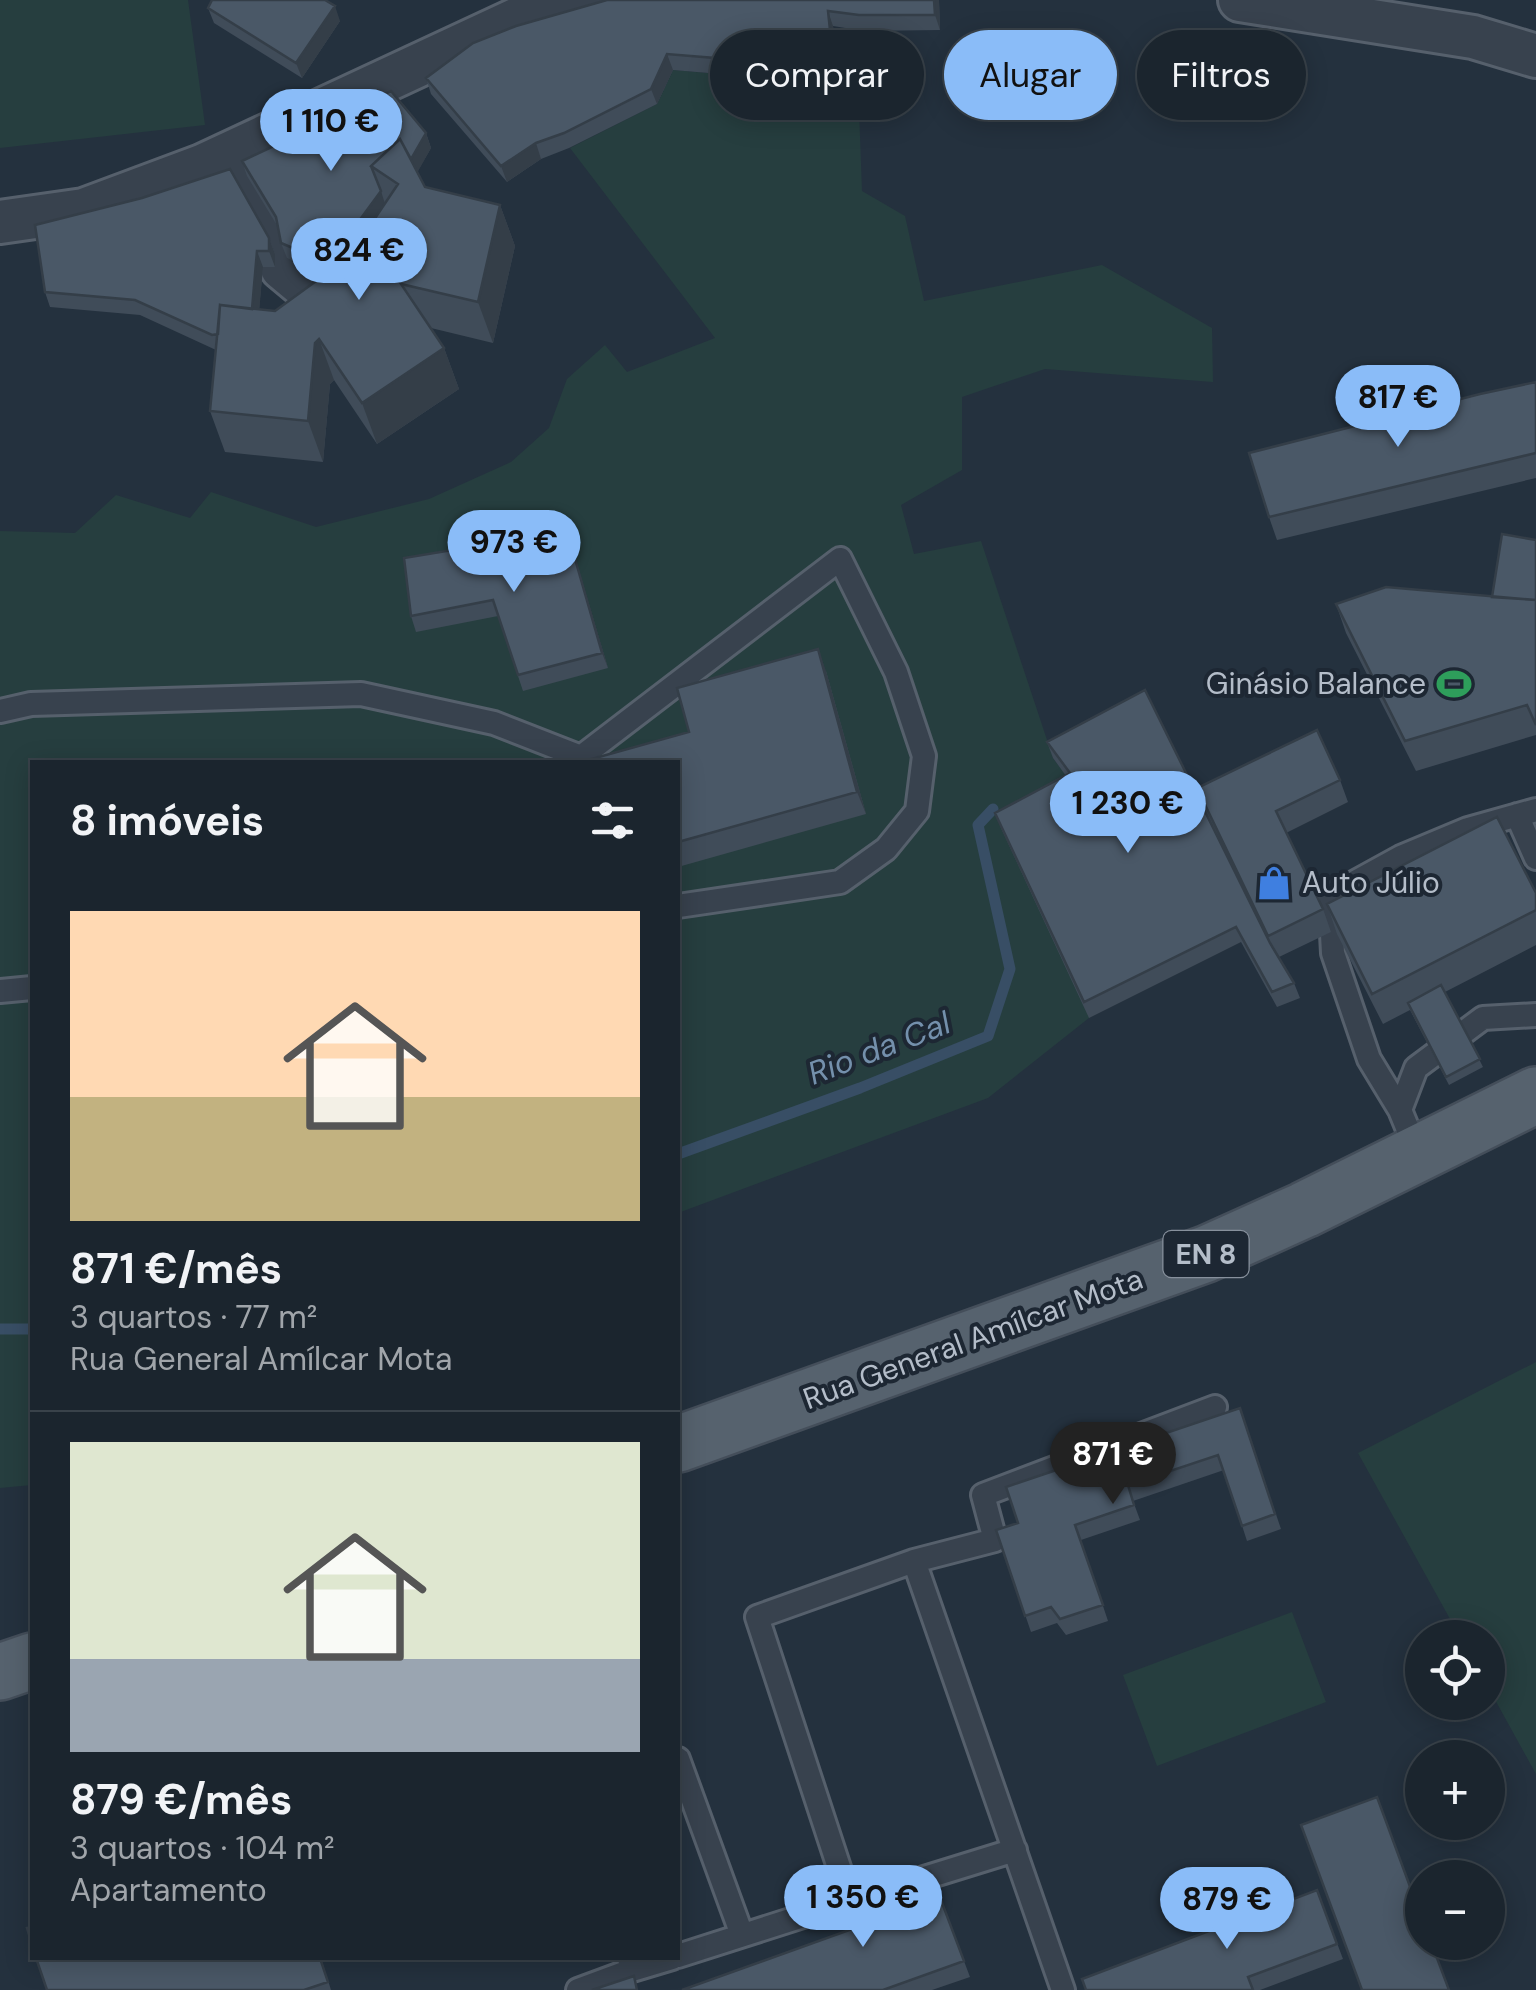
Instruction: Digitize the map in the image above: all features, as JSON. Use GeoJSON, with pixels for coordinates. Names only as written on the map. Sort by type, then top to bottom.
{"type":"FeatureCollection","features":[{"type":"Feature","properties":{"kind":"main road","name":"Rua General Amílcar Mota"},"geometry":{"type":"LineString","coordinates":[[680,1443],[1206,1254],[1409,1132],[1536,1095]]}},
{"type":"Feature","properties":{"kind":"main road"},"geometry":{"type":"LineString","coordinates":[[0,1672],[30,1662]]}},
{"type":"Feature","properties":{"kind":"street"},"geometry":{"type":"LineString","coordinates":[[0,222],[84,210],[224,156],[524,16],[586,0]]}},
{"type":"Feature","properties":{"kind":"street"},"geometry":{"type":"LineString","coordinates":[[1240,0],[1473,37],[1536,56]]}},
{"type":"Feature","properties":{"kind":"street"},"geometry":{"type":"LineString","coordinates":[[224,156],[274,236],[282,268],[306,288],[332,295],[353,293]]}},
{"type":"Feature","properties":{"kind":"lane"},"geometry":{"type":"LineString","coordinates":[[0,711],[32,704],[361,694],[494,723],[582,757],[840,559],[896,672],[924,756],[917,812],[886,848],[840,882],[680,906]]}},
{"type":"Feature","properties":{"kind":"lane"},"geometry":{"type":"LineString","coordinates":[[1409,1132],[1369,1060],[1333,953],[1330,896],[1401,856],[1468,829],[1527,813],[1536,858]]}},
{"type":"Feature","properties":{"kind":"lane"},"geometry":{"type":"LineString","coordinates":[[0,991],[30,988]]}},
{"type":"Feature","properties":{"kind":"lane"},"geometry":{"type":"LineString","coordinates":[[1409,1132],[1416,1068],[1483,1018],[1536,1015]]}},
{"type":"Feature","properties":{"kind":"lane"},"geometry":{"type":"LineString","coordinates":[[850,1901],[757,1617],[914,1561],[995,1540],[983,1496],[1214,1406]]}},
{"type":"Feature","properties":{"kind":"lane"},"geometry":{"type":"LineString","coordinates":[[914,1561],[1063,1990]]}},
{"type":"Feature","properties":{"kind":"lane"},"geometry":{"type":"LineString","coordinates":[[680,1764],[742,1935]]}},
{"type":"Feature","properties":{"kind":"lane"},"geometry":{"type":"LineString","coordinates":[[680,1954],[1015,1850]]}},
{"type":"Feature","properties":{"kind":"lane"},"geometry":{"type":"LineString","coordinates":[[578,1990],[630,1964]]}},
{"type":"Feature","properties":{"kind":"green space"},"geometry":{"type":"Polygon","coordinates":[[[0,0],[188,0],[205,125],[0,148],[0,0]]]}},
{"type":"Feature","properties":{"kind":"green space"},"geometry":{"type":"Polygon","coordinates":[[[673,70],[710,73],[710,120],[859,120],[862,191],[905,216],[924,301],[1102,265],[1212,328],[1213,382],[1045,369],[962,397],[962,470],[901,505],[914,554],[981,541],[1053,758],[1076,789],[1089,1018],[988,1098],[680,1212],[680,760],[30,760],[30,1485],[0,1488],[0,531],[75,533],[116,495],[190,518],[211,492],[316,527],[429,499],[511,462],[549,428],[567,379],[605,345],[627,372],[715,338],[570,148],[657,104],[673,70]]]}},
{"type":"Feature","properties":{"kind":"green space"},"geometry":{"type":"Polygon","coordinates":[[[1536,1362],[1536,1774],[1505,1718],[1505,1620],[1451,1620],[1358,1453],[1536,1362]]]}},
{"type":"Feature","properties":{"kind":"green space"},"geometry":{"type":"Polygon","coordinates":[[[1292,1612],[1326,1702],[1157,1766],[1123,1675],[1292,1612]]]}},
{"type":"Feature","properties":{"kind":"building"},"geometry":{"type":"Polygon","coordinates":[[[212,0],[325,0],[335,6],[296,63],[208,8],[212,0]]]}},
{"type":"Feature","properties":{"kind":"building"},"geometry":{"type":"Polygon","coordinates":[[[607,0],[934,0],[935,15],[828,11],[830,30],[710,30],[710,58],[667,54],[651,89],[536,143],[501,166],[426,78],[473,43],[516,26],[607,0]]]}},
{"type":"Feature","properties":{"kind":"building"},"geometry":{"type":"Polygon","coordinates":[[[391,91],[426,133],[411,159],[400,139],[371,166],[381,191],[328,263],[281,243],[276,217],[242,161],[391,91]]]}},
{"type":"Feature","properties":{"kind":"building"},"geometry":{"type":"Polygon","coordinates":[[[400,139],[425,187],[500,205],[478,302],[401,284],[444,348],[362,403],[319,339],[315,343],[308,421],[210,411],[220,305],[275,311],[349,257],[398,184],[371,166],[400,139]]]}},
{"type":"Feature","properties":{"kind":"building"},"geometry":{"type":"Polygon","coordinates":[[[230,169],[269,238],[269,251],[257,251],[252,309],[220,305],[218,334],[212,335],[135,300],[45,292],[35,225],[142,198],[230,169]]]}},
{"type":"Feature","properties":{"kind":"building"},"geometry":{"type":"Polygon","coordinates":[[[1536,382],[1536,453],[1269,517],[1249,453],[1536,382]]]}},
{"type":"Feature","properties":{"kind":"building"},"geometry":{"type":"Polygon","coordinates":[[[567,531],[602,653],[518,675],[493,600],[411,616],[404,558],[567,531]]]}},
{"type":"Feature","properties":{"kind":"building"},"geometry":{"type":"Polygon","coordinates":[[[1502,534],[1536,540],[1536,600],[1492,597],[1502,534]]]}},
{"type":"Feature","properties":{"kind":"building","name":"Ginásio Balance"},"geometry":{"type":"Polygon","coordinates":[[[1386,587],[1536,600],[1536,725],[1527,705],[1405,741],[1336,604],[1386,587]]]}},
{"type":"Feature","properties":{"kind":"building"},"geometry":{"type":"Polygon","coordinates":[[[818,649],[857,792],[680,841],[680,760],[588,760],[689,732],[677,688],[818,649]]]}},
{"type":"Feature","properties":{"kind":"building"},"geometry":{"type":"Polygon","coordinates":[[[1145,690],[1270,943],[1294,983],[1272,992],[1236,927],[1084,1002],[995,813],[1070,773],[1047,742],[1145,690]]]}},
{"type":"Feature","properties":{"kind":"building","name":"Auto Júlio"},"geometry":{"type":"Polygon","coordinates":[[[1317,730],[1340,780],[1276,811],[1323,909],[1268,936],[1197,788],[1317,730]]]}},
{"type":"Feature","properties":{"kind":"building"},"geometry":{"type":"Polygon","coordinates":[[[1497,817],[1536,893],[1536,910],[1372,994],[1327,904],[1497,817]]]}},
{"type":"Feature","properties":{"kind":"building"},"geometry":{"type":"Polygon","coordinates":[[[1441,985],[1480,1059],[1446,1077],[1408,1003],[1441,985]]]}},
{"type":"Feature","properties":{"kind":"building"},"geometry":{"type":"Polygon","coordinates":[[[1240,1408],[1275,1514],[1242,1526],[1218,1455],[1128,1485],[1134,1505],[1075,1525],[1103,1605],[1060,1619],[1051,1607],[1025,1616],[996,1530],[1018,1523],[1006,1487],[1240,1408]]]}},
{"type":"Feature","properties":{"kind":"building"},"geometry":{"type":"Polygon","coordinates":[[[1377,1797],[1405,1873],[1405,1960],[1438,1960],[1449,1990],[1362,1990],[1301,1825],[1377,1797]]]}},
{"type":"Feature","properties":{"kind":"building"},"geometry":{"type":"Polygon","coordinates":[[[930,1871],[964,1961],[883,1990],[682,1990],[880,1919],[873,1896],[930,1871]]]}},
{"type":"Feature","properties":{"kind":"building"},"geometry":{"type":"Polygon","coordinates":[[[1317,1890],[1337,1944],[1248,1977],[1253,1990],[1086,1990],[1082,1979],[1317,1890]]]}},
{"type":"Feature","properties":{"kind":"building"},"geometry":{"type":"Polygon","coordinates":[[[37,1960],[321,1960],[328,1982],[304,1990],[47,1990],[37,1960]]]}},
{"type":"Feature","properties":{"kind":"building"},"geometry":{"type":"Polygon","coordinates":[[[634,1976],[637,1990],[592,1990],[634,1976]]]}},
{"type":"Feature","properties":{"kind":"waterway","name":"Rio da Cal"},"geometry":{"type":"LineString","coordinates":[[680,1153],[860,1088],[988,1036],[1010,969],[978,825],[993,809]]}},
{"type":"Feature","properties":{"kind":"waterway","name":"Rio da Cal"},"geometry":{"type":"LineString","coordinates":[[0,1329],[30,1329]]}},
{"type":"Feature","properties":{"kind":"place","name":"Ginásio Balance"},"geometry":{"type":"Point","coordinates":[1454,684]}},
{"type":"Feature","properties":{"kind":"place","name":"Auto Júlio"},"geometry":{"type":"Point","coordinates":[1274,883]}}]}
